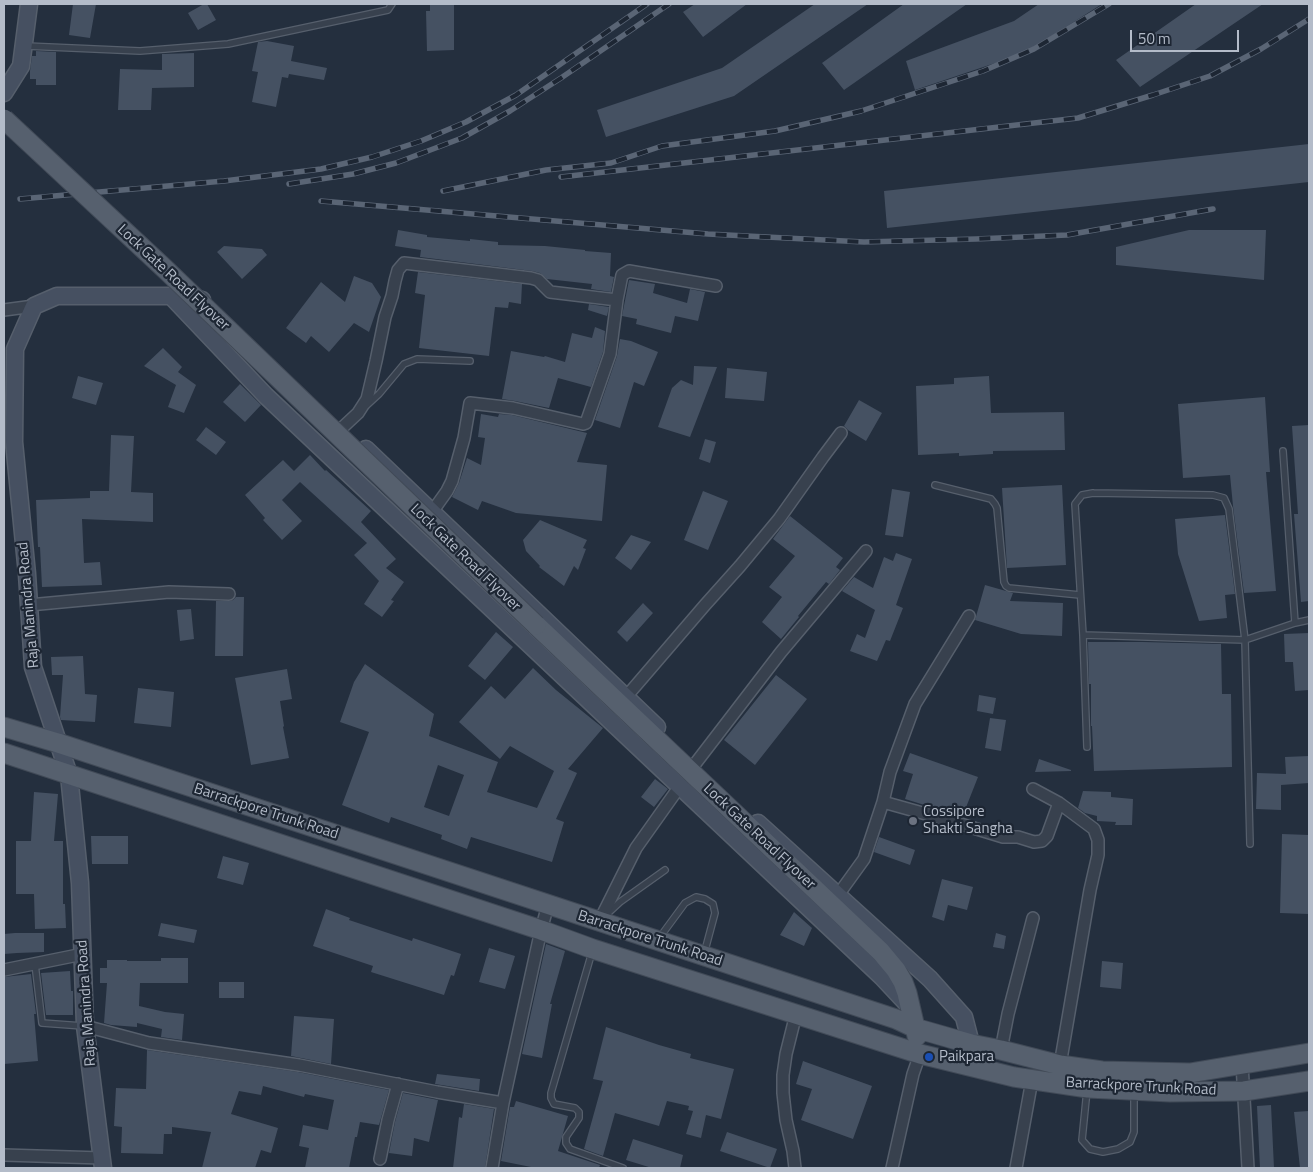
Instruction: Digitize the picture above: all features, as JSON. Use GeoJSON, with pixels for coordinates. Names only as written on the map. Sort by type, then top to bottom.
{"type":"FeatureCollection","features":[{"type":"Feature","properties":{"kind":"main road","name":"Lock Gate Road Flyover"},"geometry":{"type":"LineString","coordinates":[[4,119],[164,268],[485,577],[874,945],[896,970],[903,982],[911,1008],[920,1054]]}},
{"type":"Feature","properties":{"kind":"main road","name":"Barrackpore Trunk Road"},"geometry":{"type":"LineString","coordinates":[[4,727],[58,743],[887,1016],[915,1028],[971,1044],[1060,1066],[1102,1071],[1190,1072],[1309,1053]]}},
{"type":"Feature","properties":{"kind":"main road","name":"Barrackpore Trunk Road"},"geometry":{"type":"LineString","coordinates":[[4,753],[541,930],[593,949],[920,1054],[1014,1077],[1088,1088],[1170,1092],[1244,1091],[1309,1081]]}},
{"type":"Feature","properties":{"kind":"street"},"geometry":{"type":"LineString","coordinates":[[4,94],[22,66],[29,4]]}},
{"type":"Feature","properties":{"kind":"street"},"geometry":{"type":"LineString","coordinates":[[343,427],[358,414],[367,399],[385,317],[398,270],[404,263],[531,278],[538,280],[550,292],[617,300]]}},
{"type":"Feature","properties":{"kind":"street"},"geometry":{"type":"LineString","coordinates":[[432,512],[452,481],[464,438],[470,403],[513,408],[583,424],[586,423],[610,354],[622,274],[629,271],[716,286]]}},
{"type":"Feature","properties":{"kind":"street"},"geometry":{"type":"LineString","coordinates":[[4,310],[34,306],[57,296],[171,296],[209,301],[695,764],[930,979],[964,1017],[971,1044],[965,1065]]}},
{"type":"Feature","properties":{"kind":"street"},"geometry":{"type":"LineString","coordinates":[[171,296],[273,403],[882,977],[911,1008]]}},
{"type":"Feature","properties":{"kind":"street","name":"Raja Manindra Road"},"geometry":{"type":"LineString","coordinates":[[34,306],[15,349],[9,375],[14,442],[33,667],[69,775],[80,883],[85,1026],[102,1163]]}},
{"type":"Feature","properties":{"kind":"street"},"geometry":{"type":"LineString","coordinates":[[626,697],[779,519],[841,433]]}},
{"type":"Feature","properties":{"kind":"street"},"geometry":{"type":"LineString","coordinates":[[695,764],[781,652],[866,551]]}},
{"type":"Feature","properties":{"kind":"street"},"geometry":{"type":"LineString","coordinates":[[29,604],[169,592],[229,594]]}},
{"type":"Feature","properties":{"kind":"street"},"geometry":{"type":"LineString","coordinates":[[838,895],[864,860],[890,772],[915,704],[969,616]]}},
{"type":"Feature","properties":{"kind":"street"},"geometry":{"type":"LineString","coordinates":[[599,922],[636,848],[680,786]]}},
{"type":"Feature","properties":{"kind":"street"},"geometry":{"type":"LineString","coordinates":[[1033,789],[1059,803],[1094,829],[1098,840],[1098,855],[1090,890],[1060,1066]]}},
{"type":"Feature","properties":{"kind":"street"},"geometry":{"type":"LineString","coordinates":[[882,802],[1003,837],[1018,837],[1034,842],[1042,841],[1047,836],[1059,803]]}},
{"type":"Feature","properties":{"kind":"street"},"geometry":{"type":"LineString","coordinates":[[492,1168],[503,1104],[548,905]]}},
{"type":"Feature","properties":{"kind":"street"},"geometry":{"type":"LineString","coordinates":[[1001,1050],[1008,1014],[1033,918]]}},
{"type":"Feature","properties":{"kind":"street"},"geometry":{"type":"LineString","coordinates":[[4,970],[83,954]]}},
{"type":"Feature","properties":{"kind":"street"},"geometry":{"type":"LineString","coordinates":[[794,1168],[793,1151],[786,1120],[783,1075],[796,1014]]}},
{"type":"Feature","properties":{"kind":"street"},"geometry":{"type":"LineString","coordinates":[[85,1026],[149,1043],[299,1065],[503,1104]]}},
{"type":"Feature","properties":{"kind":"street"},"geometry":{"type":"LineString","coordinates":[[892,1168],[913,1074],[920,1054]]}},
{"type":"Feature","properties":{"kind":"street"},"geometry":{"type":"LineString","coordinates":[[1242,1064],[1248,1168]]}},
{"type":"Feature","properties":{"kind":"street"},"geometry":{"type":"LineString","coordinates":[[1016,1168],[1032,1080]]}},
{"type":"Feature","properties":{"kind":"street"},"geometry":{"type":"LineString","coordinates":[[380,1159],[398,1084]]}},
{"type":"Feature","properties":{"kind":"street"},"geometry":{"type":"LineString","coordinates":[[4,1154],[102,1163]]}},
{"type":"Feature","properties":{"kind":"lane"},"geometry":{"type":"LineString","coordinates":[[24,46],[140,51],[228,44],[388,10],[392,4]]}},
{"type":"Feature","properties":{"kind":"lane"},"geometry":{"type":"LineString","coordinates":[[358,414],[379,394],[404,364],[417,358],[470,361]]}},
{"type":"Feature","properties":{"kind":"lane"},"geometry":{"type":"LineString","coordinates":[[1283,451],[1295,623]]}},
{"type":"Feature","properties":{"kind":"lane"},"geometry":{"type":"LineString","coordinates":[[935,485],[991,499],[996,504],[998,508],[1004,582],[1006,586],[1009,588],[1080,595]]}},
{"type":"Feature","properties":{"kind":"lane"},"geometry":{"type":"LineString","coordinates":[[1087,747],[1083,635],[1075,504],[1082,495],[1093,493],[1213,495],[1224,498],[1229,509],[1245,640],[1250,844]]}},
{"type":"Feature","properties":{"kind":"lane"},"geometry":{"type":"LineString","coordinates":[[1083,635],[1245,640],[1309,620]]}},
{"type":"Feature","properties":{"kind":"lane"},"geometry":{"type":"LineString","coordinates":[[599,922],[620,902],[665,870]]}},
{"type":"Feature","properties":{"kind":"lane"},"geometry":{"type":"LineString","coordinates":[[657,941],[685,903],[696,897],[705,899],[713,904],[715,913],[703,956]]}},
{"type":"Feature","properties":{"kind":"lane"},"geometry":{"type":"LineString","coordinates":[[593,949],[551,1098],[554,1104],[575,1108],[579,1112],[578,1118],[566,1137],[566,1143],[570,1149],[623,1168]]}},
{"type":"Feature","properties":{"kind":"lane"},"geometry":{"type":"LineString","coordinates":[[35,964],[42,1023],[85,1026]]}},
{"type":"Feature","properties":{"kind":"lane"},"geometry":{"type":"LineString","coordinates":[[1088,1088],[1082,1140],[1090,1148],[1103,1152],[1118,1149],[1130,1142],[1134,1132],[1134,1090]]}},
{"type":"Feature","properties":{"kind":"building"},"geometry":{"type":"Polygon","coordinates":[[[73,4],[96,4],[90,38],[69,35],[73,4]]]}},
{"type":"Feature","properties":{"kind":"building"},"geometry":{"type":"Polygon","coordinates":[[[207,4],[216,20],[198,30],[188,13],[207,4]]]}},
{"type":"Feature","properties":{"kind":"building"},"geometry":{"type":"Polygon","coordinates":[[[430,4],[454,4],[454,50],[427,51],[426,11],[430,11],[430,4]]]}},
{"type":"Feature","properties":{"kind":"building"},"geometry":{"type":"Polygon","coordinates":[[[695,4],[747,4],[703,37],[683,12],[695,4]]]}},
{"type":"Feature","properties":{"kind":"building"},"geometry":{"type":"Polygon","coordinates":[[[815,4],[868,4],[734,96],[606,137],[597,110],[722,68],[815,4]]]}},
{"type":"Feature","properties":{"kind":"building"},"geometry":{"type":"Polygon","coordinates":[[[904,4],[967,4],[844,90],[822,63],[904,4]]]}},
{"type":"Feature","properties":{"kind":"building"},"geometry":{"type":"Polygon","coordinates":[[[1039,4],[1102,4],[1025,53],[915,90],[906,61],[1014,21],[1039,4]]]}},
{"type":"Feature","properties":{"kind":"building"},"geometry":{"type":"Polygon","coordinates":[[[1196,4],[1263,4],[1140,87],[1116,60],[1196,4]]]}},
{"type":"Feature","properties":{"kind":"building"},"geometry":{"type":"Polygon","coordinates":[[[267,41],[294,46],[291,61],[327,68],[324,80],[289,74],[288,78],[282,77],[276,107],[252,102],[258,72],[252,71],[258,42],[267,41]]]}},
{"type":"Feature","properties":{"kind":"building"},"geometry":{"type":"Polygon","coordinates":[[[36,51],[56,52],[56,85],[36,85],[36,79],[30,79],[32,56],[36,56],[36,51]]]}},
{"type":"Feature","properties":{"kind":"building"},"geometry":{"type":"Polygon","coordinates":[[[194,53],[194,87],[152,88],[151,110],[118,110],[120,69],[162,70],[162,54],[194,53]]]}},
{"type":"Feature","properties":{"kind":"building"},"geometry":{"type":"Polygon","coordinates":[[[1309,144],[1309,182],[887,228],[884,191],[1309,144]]]}},
{"type":"Feature","properties":{"kind":"building"},"geometry":{"type":"Polygon","coordinates":[[[398,230],[427,235],[427,237],[498,242],[498,245],[545,246],[611,253],[610,276],[614,277],[611,292],[591,289],[592,284],[547,279],[540,273],[532,271],[420,257],[421,250],[395,246],[398,230]]]}},
{"type":"Feature","properties":{"kind":"building"},"geometry":{"type":"Polygon","coordinates":[[[1189,230],[1266,230],[1264,280],[1116,265],[1116,247],[1189,230]]]}},
{"type":"Feature","properties":{"kind":"building"},"geometry":{"type":"Polygon","coordinates":[[[224,246],[262,249],[267,255],[242,279],[217,252],[224,246]]]}},
{"type":"Feature","properties":{"kind":"building"},"geometry":{"type":"Polygon","coordinates":[[[418,272],[522,284],[521,304],[509,302],[508,308],[495,307],[489,356],[419,348],[425,295],[415,293],[418,272]]]}},
{"type":"Feature","properties":{"kind":"building"},"geometry":{"type":"Polygon","coordinates":[[[354,276],[372,283],[381,297],[369,332],[354,323],[329,352],[311,336],[306,343],[286,328],[321,282],[345,302],[354,276]]]}},
{"type":"Feature","properties":{"kind":"building"},"geometry":{"type":"Polygon","coordinates":[[[629,280],[655,284],[653,293],[687,303],[690,289],[705,292],[698,321],[675,316],[671,333],[636,324],[637,319],[622,316],[629,280]]]}},
{"type":"Feature","properties":{"kind":"building"},"geometry":{"type":"Polygon","coordinates":[[[589,304],[609,307],[607,316],[588,310],[589,304]]]}},
{"type":"Feature","properties":{"kind":"building"},"geometry":{"type":"Polygon","coordinates":[[[595,327],[605,331],[603,352],[591,387],[558,378],[549,408],[502,399],[511,351],[545,356],[565,362],[572,333],[592,338],[595,327]]]}},
{"type":"Feature","properties":{"kind":"building"},"geometry":{"type":"Polygon","coordinates":[[[620,339],[631,341],[658,352],[644,386],[634,382],[620,428],[595,420],[617,356],[620,339]]]}},
{"type":"Feature","properties":{"kind":"building"},"geometry":{"type":"Polygon","coordinates":[[[163,348],[182,367],[178,372],[196,385],[184,413],[168,407],[176,385],[144,366],[163,348]]]}},
{"type":"Feature","properties":{"kind":"building"},"geometry":{"type":"Polygon","coordinates":[[[694,366],[717,367],[690,437],[658,427],[672,388],[681,380],[693,385],[694,366]]]}},
{"type":"Feature","properties":{"kind":"building"},"geometry":{"type":"Polygon","coordinates":[[[727,368],[767,372],[764,401],[725,398],[727,368]]]}},
{"type":"Feature","properties":{"kind":"building"},"geometry":{"type":"Polygon","coordinates":[[[78,376],[103,383],[96,405],[72,398],[78,376]]]}},
{"type":"Feature","properties":{"kind":"building"},"geometry":{"type":"Polygon","coordinates":[[[989,376],[991,413],[1064,412],[1065,450],[993,451],[993,454],[959,456],[959,453],[918,455],[916,386],[954,384],[954,378],[989,376]]]}},
{"type":"Feature","properties":{"kind":"building"},"geometry":{"type":"Polygon","coordinates":[[[240,384],[261,405],[245,422],[223,402],[240,384]]]}},
{"type":"Feature","properties":{"kind":"building"},"geometry":{"type":"Polygon","coordinates":[[[1265,397],[1270,472],[1266,472],[1276,591],[1244,593],[1230,475],[1183,478],[1178,404],[1265,397]]]}},
{"type":"Feature","properties":{"kind":"building"},"geometry":{"type":"Polygon","coordinates":[[[859,400],[882,413],[866,441],[844,426],[859,400]]]}},
{"type":"Feature","properties":{"kind":"building"},"geometry":{"type":"Polygon","coordinates":[[[481,414],[498,417],[499,414],[512,415],[587,433],[577,462],[607,465],[602,521],[516,513],[482,501],[478,510],[452,497],[459,483],[467,458],[481,465],[485,438],[478,437],[481,414]]]}},
{"type":"Feature","properties":{"kind":"building"},"geometry":{"type":"Polygon","coordinates":[[[1309,425],[1309,601],[1301,602],[1294,514],[1298,514],[1292,426],[1309,425]]]}},
{"type":"Feature","properties":{"kind":"building"},"geometry":{"type":"Polygon","coordinates":[[[206,427],[226,442],[216,455],[196,440],[206,427]]]}},
{"type":"Feature","properties":{"kind":"building"},"geometry":{"type":"Polygon","coordinates":[[[111,435],[134,436],[131,492],[153,493],[153,522],[82,519],[84,563],[100,562],[102,585],[42,587],[36,500],[90,498],[90,491],[109,491],[111,435]]]}},
{"type":"Feature","properties":{"kind":"building"},"geometry":{"type":"Polygon","coordinates":[[[705,439],[716,442],[710,463],[699,459],[705,439]]]}},
{"type":"Feature","properties":{"kind":"building"},"geometry":{"type":"Polygon","coordinates":[[[310,455],[325,471],[371,511],[361,522],[396,559],[386,568],[404,582],[391,600],[394,601],[382,617],[364,604],[379,581],[354,555],[367,543],[300,482],[282,500],[302,521],[282,540],[263,520],[265,518],[245,495],[283,460],[294,471],[310,455]]]}},
{"type":"Feature","properties":{"kind":"building"},"geometry":{"type":"Polygon","coordinates":[[[1062,485],[1066,565],[1007,568],[1002,488],[1062,485]]]}},
{"type":"Feature","properties":{"kind":"building"},"geometry":{"type":"Polygon","coordinates":[[[892,489],[910,492],[903,537],[885,535],[892,489]]]}},
{"type":"Feature","properties":{"kind":"building"},"geometry":{"type":"Polygon","coordinates":[[[703,491],[728,501],[708,550],[684,540],[703,491]]]}},
{"type":"Feature","properties":{"kind":"building"},"geometry":{"type":"Polygon","coordinates":[[[1225,515],[1235,594],[1225,595],[1227,618],[1199,621],[1178,554],[1175,519],[1225,515]]]}},
{"type":"Feature","properties":{"kind":"building"},"geometry":{"type":"Polygon","coordinates":[[[790,516],[843,558],[836,567],[840,570],[829,584],[826,582],[781,639],[762,622],[782,597],[769,587],[795,556],[773,539],[790,516]]]}},
{"type":"Feature","properties":{"kind":"building"},"geometry":{"type":"Polygon","coordinates":[[[540,520],[587,540],[583,548],[586,549],[578,570],[574,566],[564,586],[539,567],[526,551],[523,540],[540,520]]]}},
{"type":"Feature","properties":{"kind":"building"},"geometry":{"type":"Polygon","coordinates":[[[631,535],[651,542],[631,570],[615,558],[631,535]]]}},
{"type":"Feature","properties":{"kind":"building"},"geometry":{"type":"Polygon","coordinates":[[[896,553],[912,559],[896,605],[903,608],[890,641],[886,640],[877,661],[850,651],[857,634],[865,638],[875,610],[842,591],[854,577],[873,588],[884,557],[893,561],[896,553]]]}},
{"type":"Feature","properties":{"kind":"building"},"geometry":{"type":"Polygon","coordinates":[[[985,585],[1013,593],[1010,601],[1063,603],[1062,636],[1021,634],[975,620],[985,585]]]}},
{"type":"Feature","properties":{"kind":"building"},"geometry":{"type":"Polygon","coordinates":[[[236,597],[244,597],[243,656],[215,656],[216,601],[229,601],[236,597]]]}},
{"type":"Feature","properties":{"kind":"building"},"geometry":{"type":"Polygon","coordinates":[[[643,603],[653,613],[627,642],[617,632],[643,603]]]}},
{"type":"Feature","properties":{"kind":"building"},"geometry":{"type":"Polygon","coordinates":[[[191,609],[194,639],[180,641],[177,610],[191,609]]]}},
{"type":"Feature","properties":{"kind":"building"},"geometry":{"type":"Polygon","coordinates":[[[496,632],[513,647],[485,680],[468,666],[496,632]]]}},
{"type":"Feature","properties":{"kind":"building"},"geometry":{"type":"Polygon","coordinates":[[[1309,633],[1309,690],[1295,691],[1293,662],[1285,662],[1284,634],[1309,633]]]}},
{"type":"Feature","properties":{"kind":"building"},"geometry":{"type":"Polygon","coordinates":[[[1088,642],[1221,644],[1222,694],[1231,694],[1232,767],[1094,771],[1088,642]]]}},
{"type":"Feature","properties":{"kind":"building"},"geometry":{"type":"Polygon","coordinates":[[[83,656],[85,694],[97,695],[95,722],[61,720],[63,675],[52,675],[51,657],[83,656]]]}},
{"type":"Feature","properties":{"kind":"building"},"geometry":{"type":"Polygon","coordinates":[[[365,664],[434,714],[429,736],[498,762],[487,792],[537,808],[554,771],[510,746],[500,759],[459,722],[491,686],[505,699],[533,668],[556,690],[603,728],[568,769],[577,773],[556,819],[564,822],[552,862],[471,837],[467,849],[441,839],[442,835],[391,817],[389,823],[342,805],[369,732],[340,722],[354,682],[365,664]],[[438,765],[424,807],[449,816],[464,775],[438,765]]]}},
{"type":"Feature","properties":{"kind":"building"},"geometry":{"type":"Polygon","coordinates":[[[287,669],[292,699],[280,701],[289,758],[251,765],[235,678],[287,669]]]}},
{"type":"Feature","properties":{"kind":"building"},"geometry":{"type":"Polygon","coordinates":[[[776,675],[807,699],[755,765],[724,740],[776,675]]]}},
{"type":"Feature","properties":{"kind":"building"},"geometry":{"type":"Polygon","coordinates":[[[138,688],[174,692],[171,727],[134,723],[138,688]]]}},
{"type":"Feature","properties":{"kind":"building"},"geometry":{"type":"Polygon","coordinates":[[[979,695],[996,698],[993,714],[977,711],[979,695]]]}},
{"type":"Feature","properties":{"kind":"building"},"geometry":{"type":"Polygon","coordinates":[[[990,718],[1006,720],[1001,751],[985,748],[990,718]]]}},
{"type":"Feature","properties":{"kind":"building"},"geometry":{"type":"Polygon","coordinates":[[[910,753],[978,777],[963,815],[946,808],[944,811],[905,799],[913,774],[903,771],[910,753]]]}},
{"type":"Feature","properties":{"kind":"building"},"geometry":{"type":"Polygon","coordinates":[[[1309,756],[1309,783],[1281,785],[1281,810],[1256,809],[1257,773],[1286,774],[1285,757],[1309,756]]]}},
{"type":"Feature","properties":{"kind":"building"},"geometry":{"type":"Polygon","coordinates":[[[1039,759],[1071,770],[1071,771],[1035,772],[1039,759]]]}},
{"type":"Feature","properties":{"kind":"building"},"geometry":{"type":"Polygon","coordinates":[[[655,779],[668,789],[654,807],[641,797],[655,779]]]}},
{"type":"Feature","properties":{"kind":"building"},"geometry":{"type":"Polygon","coordinates":[[[1083,791],[1111,792],[1111,797],[1133,799],[1132,825],[1115,825],[1116,822],[1097,821],[1097,816],[1085,813],[1078,808],[1083,791]]]}},
{"type":"Feature","properties":{"kind":"building"},"geometry":{"type":"Polygon","coordinates":[[[34,792],[58,794],[54,841],[63,841],[63,904],[65,904],[66,928],[35,929],[34,894],[16,894],[16,841],[31,841],[34,792]]]}},
{"type":"Feature","properties":{"kind":"building"},"geometry":{"type":"Polygon","coordinates":[[[1282,834],[1309,835],[1309,914],[1280,913],[1282,834]]]}},
{"type":"Feature","properties":{"kind":"building"},"geometry":{"type":"Polygon","coordinates":[[[91,836],[128,836],[128,864],[92,864],[91,836]]]}},
{"type":"Feature","properties":{"kind":"building"},"geometry":{"type":"Polygon","coordinates":[[[879,837],[915,850],[910,865],[874,852],[879,837]]]}},
{"type":"Feature","properties":{"kind":"building"},"geometry":{"type":"Polygon","coordinates":[[[223,856],[249,863],[243,885],[217,878],[223,856]]]}},
{"type":"Feature","properties":{"kind":"building"},"geometry":{"type":"Polygon","coordinates":[[[942,879],[973,887],[967,910],[948,905],[944,921],[932,917],[942,879]]]}},
{"type":"Feature","properties":{"kind":"building"},"geometry":{"type":"Polygon","coordinates":[[[326,909],[350,918],[349,920],[412,941],[413,938],[461,954],[454,976],[451,975],[444,995],[371,972],[373,966],[313,946],[326,909]]]}},
{"type":"Feature","properties":{"kind":"building"},"geometry":{"type":"Polygon","coordinates":[[[794,912],[812,928],[804,946],[780,935],[794,912]]]}},
{"type":"Feature","properties":{"kind":"building"},"geometry":{"type":"Polygon","coordinates":[[[161,923],[197,930],[194,943],[158,936],[161,923]]]}},
{"type":"Feature","properties":{"kind":"building"},"geometry":{"type":"Polygon","coordinates":[[[44,933],[44,952],[4,954],[4,934],[44,933]]]}},
{"type":"Feature","properties":{"kind":"building"},"geometry":{"type":"Polygon","coordinates":[[[996,933],[1006,936],[1004,949],[993,947],[996,933]]]}},
{"type":"Feature","properties":{"kind":"building"},"geometry":{"type":"Polygon","coordinates":[[[546,944],[565,951],[550,1004],[552,1004],[542,1058],[522,1054],[546,944]]]}},
{"type":"Feature","properties":{"kind":"building"},"geometry":{"type":"Polygon","coordinates":[[[489,948],[515,956],[505,989],[479,982],[489,948]]]}},
{"type":"Feature","properties":{"kind":"building"},"geometry":{"type":"Polygon","coordinates":[[[161,958],[188,958],[188,983],[140,983],[139,1006],[184,1014],[182,1040],[161,1037],[162,1029],[137,1023],[137,1027],[104,1023],[107,983],[100,983],[100,968],[107,968],[107,960],[161,961],[161,958]]]}},
{"type":"Feature","properties":{"kind":"building"},"geometry":{"type":"Polygon","coordinates":[[[1102,961],[1123,963],[1121,989],[1100,987],[1102,961]]]}},
{"type":"Feature","properties":{"kind":"building"},"geometry":{"type":"Polygon","coordinates":[[[70,971],[71,991],[73,991],[73,1015],[46,1015],[41,973],[70,971]]]}},
{"type":"Feature","properties":{"kind":"building"},"geometry":{"type":"Polygon","coordinates":[[[31,974],[36,1014],[34,1014],[38,1061],[4,1064],[4,977],[31,974]]]}},
{"type":"Feature","properties":{"kind":"building"},"geometry":{"type":"Polygon","coordinates":[[[219,982],[244,982],[244,998],[219,998],[219,982]]]}},
{"type":"Feature","properties":{"kind":"building"},"geometry":{"type":"Polygon","coordinates":[[[294,1016],[334,1019],[331,1064],[291,1056],[294,1016]]]}},
{"type":"Feature","properties":{"kind":"building"},"geometry":{"type":"Polygon","coordinates":[[[606,1027],[691,1054],[690,1058],[734,1069],[721,1119],[706,1115],[701,1138],[686,1134],[693,1111],[688,1110],[689,1106],[667,1101],[659,1126],[615,1113],[603,1156],[584,1149],[603,1081],[593,1079],[606,1027]]]}},
{"type":"Feature","properties":{"kind":"building"},"geometry":{"type":"Polygon","coordinates":[[[147,1050],[298,1072],[389,1090],[379,1125],[360,1122],[349,1168],[305,1168],[309,1148],[299,1146],[303,1125],[328,1130],[334,1100],[305,1094],[304,1097],[263,1086],[261,1095],[239,1091],[231,1114],[278,1128],[271,1153],[261,1150],[255,1168],[202,1168],[211,1132],[172,1127],[172,1134],[164,1134],[163,1154],[121,1153],[122,1127],[114,1126],[116,1088],[146,1089],[147,1050]]]}},
{"type":"Feature","properties":{"kind":"building"},"geometry":{"type":"Polygon","coordinates":[[[803,1061],[872,1086],[853,1139],[801,1120],[812,1089],[796,1084],[803,1061]]]}},
{"type":"Feature","properties":{"kind":"building"},"geometry":{"type":"Polygon","coordinates":[[[437,1074],[480,1079],[479,1091],[435,1084],[437,1074]]]}},
{"type":"Feature","properties":{"kind":"building"},"geometry":{"type":"Polygon","coordinates":[[[403,1093],[438,1100],[429,1142],[414,1138],[412,1156],[389,1153],[403,1093]]]}},
{"type":"Feature","properties":{"kind":"building"},"geometry":{"type":"Polygon","coordinates":[[[516,1101],[568,1116],[558,1151],[600,1165],[599,1168],[536,1168],[501,1161],[510,1107],[514,1107],[516,1101]]]}},
{"type":"Feature","properties":{"kind":"building"},"geometry":{"type":"Polygon","coordinates":[[[464,1104],[494,1109],[485,1168],[453,1168],[459,1117],[462,1118],[464,1104]]]}},
{"type":"Feature","properties":{"kind":"building"},"geometry":{"type":"Polygon","coordinates":[[[1271,1105],[1274,1168],[1260,1168],[1257,1106],[1271,1105]]]}},
{"type":"Feature","properties":{"kind":"building"},"geometry":{"type":"Polygon","coordinates":[[[1309,1111],[1309,1168],[1300,1168],[1294,1112],[1309,1111]]]}},
{"type":"Feature","properties":{"kind":"building"},"geometry":{"type":"Polygon","coordinates":[[[727,1132],[777,1149],[770,1168],[720,1151],[727,1132]]]}},
{"type":"Feature","properties":{"kind":"building"},"geometry":{"type":"Polygon","coordinates":[[[633,1139],[683,1155],[680,1168],[652,1168],[626,1160],[633,1139]]]}},
{"type":"Feature","properties":{"kind":"railway"},"geometry":{"type":"LineString","coordinates":[[20,199],[224,181],[321,169],[372,157],[421,141],[466,122],[516,95],[647,4]]}},
{"type":"Feature","properties":{"kind":"railway"},"geometry":{"type":"LineString","coordinates":[[289,184],[353,174],[396,163],[462,138],[510,111],[561,78],[669,4]]}},
{"type":"Feature","properties":{"kind":"railway"},"geometry":{"type":"LineString","coordinates":[[443,191],[546,170],[611,163],[662,146],[775,131],[861,111],[983,71],[1034,49],[1109,4]]}},
{"type":"Feature","properties":{"kind":"railway"},"geometry":{"type":"LineString","coordinates":[[561,177],[1078,118],[1210,76],[1261,49],[1309,19]]}},
{"type":"Feature","properties":{"kind":"railway"},"geometry":{"type":"LineString","coordinates":[[321,201],[708,234],[864,242],[1067,235],[1213,209]]}},
{"type":"Feature","properties":{"kind":"place","name":"Cossipore Shakti Sangha"},"geometry":{"type":"Point","coordinates":[913,821]}},
{"type":"Feature","properties":{"kind":"place","name":"Paikpara"},"geometry":{"type":"Point","coordinates":[929,1057]}}]}
